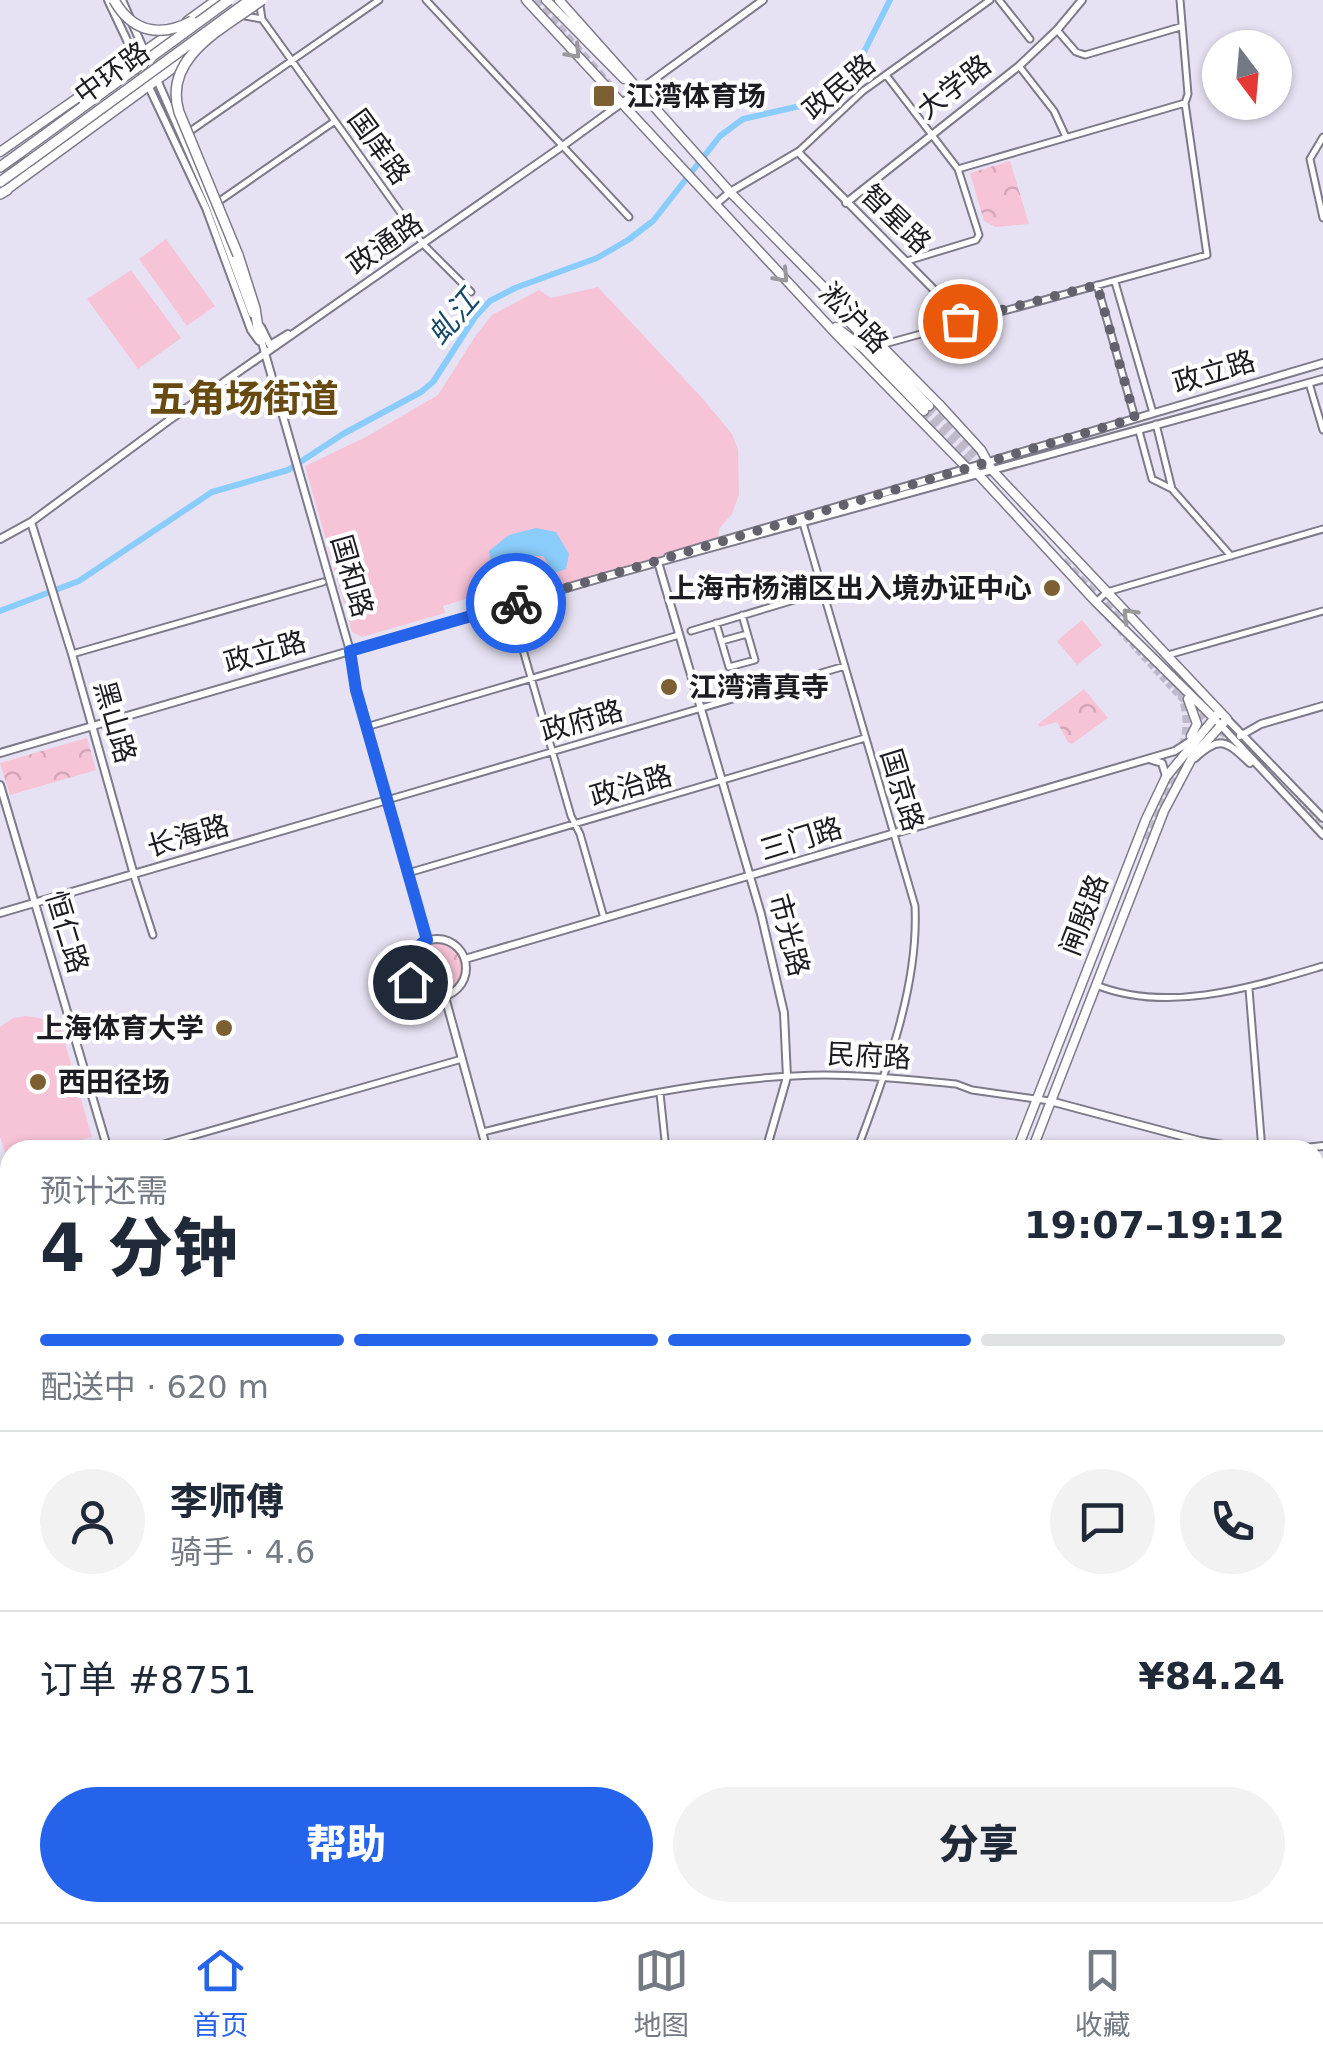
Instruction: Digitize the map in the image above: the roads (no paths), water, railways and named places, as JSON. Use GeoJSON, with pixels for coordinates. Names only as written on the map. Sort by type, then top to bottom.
{"type":"FeatureCollection","features":[{"type":"Feature","properties":{"kind":"highway"},"geometry":{"type":"LineString","coordinates":[[111,0],[136,26],[157,31],[188,24],[224,0]]}},
{"type":"Feature","properties":{"kind":"highway","name":"中环路"},"geometry":{"type":"LineString","coordinates":[[0,166],[224,0]]}},
{"type":"Feature","properties":{"kind":"highway"},"geometry":{"type":"LineString","coordinates":[[258,328],[238,254],[179,112],[174,87],[181,68],[200,46],[260,1]]}},
{"type":"Feature","properties":{"kind":"highway","name":"中环路"},"geometry":{"type":"LineString","coordinates":[[2,190],[28,162],[260,1]]}},
{"type":"Feature","properties":{"kind":"main road"},"geometry":{"type":"LineString","coordinates":[[0,152],[224,0]]}},
{"type":"Feature","properties":{"kind":"main road","name":"淞沪路"},"geometry":{"type":"LineString","coordinates":[[526,0],[817,312],[1096,602],[1180,686],[1220,718]]}},
{"type":"Feature","properties":{"kind":"main road"},"geometry":{"type":"LineString","coordinates":[[546,0],[608,66],[638,91]]}},
{"type":"Feature","properties":{"kind":"main road","name":"淞沪路"},"geometry":{"type":"LineString","coordinates":[[558,0],[730,192],[880,345],[1168,656],[1220,718]]}},
{"type":"Feature","properties":{"kind":"main road"},"geometry":{"type":"LineString","coordinates":[[2,190],[245,16],[260,1]]}},
{"type":"Feature","properties":{"kind":"main road"},"geometry":{"type":"LineString","coordinates":[[803,269],[926,408],[863,348],[817,312]]}},
{"type":"Feature","properties":{"kind":"main road"},"geometry":{"type":"LineString","coordinates":[[1176,764],[1197,724],[1193,706],[1180,686]]}},
{"type":"Feature","properties":{"kind":"main road","name":"闸殷路"},"geometry":{"type":"LineString","coordinates":[[1022,1140],[1146,819],[1166,777],[1199,734],[1220,718]]}},
{"type":"Feature","properties":{"kind":"main road","name":"闸殷路"},"geometry":{"type":"LineString","coordinates":[[1035,1140],[1164,811],[1187,766],[1220,718]]}},
{"type":"Feature","properties":{"kind":"main road"},"geometry":{"type":"LineString","coordinates":[[1079,991],[1145,839],[1108,953]]}},
{"type":"Feature","properties":{"kind":"main road"},"geometry":{"type":"LineString","coordinates":[[1057,1053],[1058,1059],[1064,1060],[1071,1047]]}},
{"type":"Feature","properties":{"kind":"street"},"geometry":{"type":"LineString","coordinates":[[111,0],[154,82]]}},
{"type":"Feature","properties":{"kind":"street"},"geometry":{"type":"LineString","coordinates":[[122,0],[141,57]]}},
{"type":"Feature","properties":{"kind":"street"},"geometry":{"type":"LineString","coordinates":[[182,137],[379,0]]}},
{"type":"Feature","properties":{"kind":"street"},"geometry":{"type":"LineString","coordinates":[[426,0],[629,217]]}},
{"type":"Feature","properties":{"kind":"street","name":"政通路"},"geometry":{"type":"LineString","coordinates":[[0,540],[31,522],[564,145],[763,0]]}},
{"type":"Feature","properties":{"kind":"street","name":"政民路"},"geometry":{"type":"LineString","coordinates":[[716,204],[798,152],[853,99],[990,0]]}},
{"type":"Feature","properties":{"kind":"street"},"geometry":{"type":"LineString","coordinates":[[998,0],[1030,39]]}},
{"type":"Feature","properties":{"kind":"street","name":"大学路"},"geometry":{"type":"LineString","coordinates":[[846,203],[1019,66],[1082,0]]}},
{"type":"Feature","properties":{"kind":"street"},"geometry":{"type":"LineString","coordinates":[[880,345],[1207,255],[1184,103],[1188,94],[1180,0]]}},
{"type":"Feature","properties":{"kind":"street","name":"国庠路"},"geometry":{"type":"LineString","coordinates":[[260,1],[262,19],[334,121],[423,244],[470,292]]}},
{"type":"Feature","properties":{"kind":"street"},"geometry":{"type":"LineString","coordinates":[[245,16],[262,19]]}},
{"type":"Feature","properties":{"kind":"street"},"geometry":{"type":"LineString","coordinates":[[1057,30],[1076,52],[1085,55],[1180,27]]}},
{"type":"Feature","properties":{"kind":"street"},"geometry":{"type":"LineString","coordinates":[[1019,66],[1054,111],[1066,137]]}},
{"type":"Feature","properties":{"kind":"street"},"geometry":{"type":"LineString","coordinates":[[886,75],[958,169],[978,238],[907,262]]}},
{"type":"Feature","properties":{"kind":"street","name":"国和路"},"geometry":{"type":"LineString","coordinates":[[154,82],[212,206],[258,328],[427,940]]}},
{"type":"Feature","properties":{"kind":"street","name":"国和路"},"geometry":{"type":"LineString","coordinates":[[154,82],[251,330],[260,342]]}},
{"type":"Feature","properties":{"kind":"street"},"geometry":{"type":"LineString","coordinates":[[958,169],[1184,103]]}},
{"type":"Feature","properties":{"kind":"street"},"geometry":{"type":"LineString","coordinates":[[212,206],[334,121]]}},
{"type":"Feature","properties":{"kind":"street"},"geometry":{"type":"LineString","coordinates":[[1323,137],[1310,159],[1323,218]]}},
{"type":"Feature","properties":{"kind":"street","name":"智星路"},"geometry":{"type":"LineString","coordinates":[[798,152],[960,321]]}},
{"type":"Feature","properties":{"kind":"street"},"geometry":{"type":"LineString","coordinates":[[1114,280],[1153,413]]}},
{"type":"Feature","properties":{"kind":"street"},"geometry":{"type":"LineString","coordinates":[[1097,285],[1135,418]]}},
{"type":"Feature","properties":{"kind":"street"},"geometry":{"type":"LineString","coordinates":[[255,308],[270,345],[320,316]]}},
{"type":"Feature","properties":{"kind":"street","name":"政立路"},"geometry":{"type":"LineString","coordinates":[[0,753],[676,554],[977,474],[990,465],[1135,418],[1323,363]]}},
{"type":"Feature","properties":{"kind":"street","name":"政立路"},"geometry":{"type":"LineString","coordinates":[[802,519],[966,467],[990,465],[1138,429],[1323,379]]}},
{"type":"Feature","properties":{"kind":"street"},"geometry":{"type":"LineString","coordinates":[[1309,383],[1323,430]]}},
{"type":"Feature","properties":{"kind":"street"},"geometry":{"type":"LineString","coordinates":[[1156,424],[1172,489]]}},
{"type":"Feature","properties":{"kind":"street"},"geometry":{"type":"LineString","coordinates":[[1138,429],[1152,479],[1172,489],[1231,556]]}},
{"type":"Feature","properties":{"kind":"street","name":"国京路"},"geometry":{"type":"LineString","coordinates":[[802,519],[915,906],[916,930],[898,1028],[861,1140]]}},
{"type":"Feature","properties":{"kind":"street","name":"黑山路"},"geometry":{"type":"LineString","coordinates":[[31,522],[152,935]]}},
{"type":"Feature","properties":{"kind":"street"},"geometry":{"type":"LineString","coordinates":[[1096,602],[1108,592],[1323,529]]}},
{"type":"Feature","properties":{"kind":"street","name":"市光路"},"geometry":{"type":"LineString","coordinates":[[658,562],[750,878],[784,1013],[788,1077],[769,1140]]}},
{"type":"Feature","properties":{"kind":"street"},"geometry":{"type":"LineString","coordinates":[[72,654],[323,582]]}},
{"type":"Feature","properties":{"kind":"street"},"geometry":{"type":"LineString","coordinates":[[691,630],[824,591]]}},
{"type":"Feature","properties":{"kind":"street"},"geometry":{"type":"LineString","coordinates":[[509,604],[604,918]]}},
{"type":"Feature","properties":{"kind":"street"},"geometry":{"type":"LineString","coordinates":[[1168,656],[1323,611]]}},
{"type":"Feature","properties":{"kind":"street"},"geometry":{"type":"LineString","coordinates":[[716,623],[728,668],[756,660],[742,616]]}},
{"type":"Feature","properties":{"kind":"street"},"geometry":{"type":"LineString","coordinates":[[721,642],[748,634]]}},
{"type":"Feature","properties":{"kind":"street"},"geometry":{"type":"LineString","coordinates":[[366,727],[679,635]]}},
{"type":"Feature","properties":{"kind":"street","name":"政府路"},"geometry":{"type":"LineString","coordinates":[[388,800],[845,666]]}},
{"type":"Feature","properties":{"kind":"street"},"geometry":{"type":"LineString","coordinates":[[1238,737],[1261,724],[1323,706]]}},
{"type":"Feature","properties":{"kind":"street","name":"淞沪路"},"geometry":{"type":"LineString","coordinates":[[1220,718],[1323,818]]}},
{"type":"Feature","properties":{"kind":"street","name":"三门路"},"geometry":{"type":"LineString","coordinates":[[465,960],[1148,758],[1185,746],[1199,734]]}},
{"type":"Feature","properties":{"kind":"street","name":"淞沪路"},"geometry":{"type":"LineString","coordinates":[[1238,737],[1261,770],[1323,835]]}},
{"type":"Feature","properties":{"kind":"street","name":"政治路"},"geometry":{"type":"LineString","coordinates":[[408,873],[865,738]]}},
{"type":"Feature","properties":{"kind":"street"},"geometry":{"type":"LineString","coordinates":[[1187,766],[1207,748],[1222,742],[1230,744],[1261,770]]}},
{"type":"Feature","properties":{"kind":"street"},"geometry":{"type":"LineString","coordinates":[[1148,758],[1162,763],[1166,777]]}},
{"type":"Feature","properties":{"kind":"street","name":"恒仁路"},"geometry":{"type":"LineString","coordinates":[[0,786],[105,1140]]}},
{"type":"Feature","properties":{"kind":"street","name":"长海路"},"geometry":{"type":"LineString","coordinates":[[0,913],[388,800]]}},
{"type":"Feature","properties":{"kind":"street"},"geometry":{"type":"LineString","coordinates":[[427,940],[453,944],[465,960],[465,978],[445,997],[434,998],[416,990],[407,972],[412,953],[427,940]]}},
{"type":"Feature","properties":{"kind":"street"},"geometry":{"type":"LineString","coordinates":[[1095,985],[1140,997],[1193,995],[1249,988],[1323,966]]}},
{"type":"Feature","properties":{"kind":"street"},"geometry":{"type":"LineString","coordinates":[[1249,988],[1261,1140]]}},
{"type":"Feature","properties":{"kind":"street"},"geometry":{"type":"LineString","coordinates":[[445,997],[484,1140]]}},
{"type":"Feature","properties":{"kind":"street"},"geometry":{"type":"LineString","coordinates":[[178,1140],[462,1059]]}},
{"type":"Feature","properties":{"kind":"street","name":"民府路"},"geometry":{"type":"LineString","coordinates":[[482,1132],[600,1103],[718,1083],[827,1075],[956,1084],[972,1090],[1050,1101],[1196,1140]]}},
{"type":"Feature","properties":{"kind":"street"},"geometry":{"type":"LineString","coordinates":[[660,1093],[665,1140]]}},
{"type":"Feature","properties":{"kind":"water"},"geometry":{"type":"Polygon","coordinates":[[[536,528],[556,532],[569,554],[566,569],[554,573],[543,556],[530,556],[492,570],[489,551],[509,535],[536,528]]]}},
{"type":"Feature","properties":{"kind":"waterway","name":"虬江"},"geometry":{"type":"LineString","coordinates":[[0,611],[79,581],[212,492],[288,470],[343,434],[421,392],[433,382],[475,317],[490,301],[597,258],[628,240],[653,221],[720,136],[743,119],[800,106],[841,83],[858,64],[890,0]]}},
{"type":"Feature","properties":{"kind":"tunnel"},"geometry":{"type":"LineString","coordinates":[[535,0],[614,90]]}},
{"type":"Feature","properties":{"kind":"tunnel"},"geometry":{"type":"LineString","coordinates":[[929,406],[987,469]]}},
{"type":"Feature","properties":{"kind":"tunnel"},"geometry":{"type":"LineString","coordinates":[[924,411],[977,471]]}},
{"type":"Feature","properties":{"kind":"tunnel"},"geometry":{"type":"LineString","coordinates":[[1052,557],[1180,697],[1235,744]]}},
{"type":"Feature","properties":{"kind":"tunnel"},"geometry":{"type":"LineString","coordinates":[[1063,561],[1126,626]]}},
{"type":"Feature","properties":{"kind":"tunnel"},"geometry":{"type":"LineString","coordinates":[[1172,664],[1187,691]]}},
{"type":"Feature","properties":{"kind":"tunnel"},"geometry":{"type":"LineString","coordinates":[[1175,681],[1186,714],[1182,749]]}},
{"type":"Feature","properties":{"kind":"tunnel"},"geometry":{"type":"LineString","coordinates":[[1148,840],[1183,758]]}},
{"type":"Feature","properties":{"kind":"tunnel"},"geometry":{"type":"LineString","coordinates":[[1295,801],[1323,829]]}},
{"type":"Feature","properties":{"kind":"place","name":"江湾体育场"},"geometry":{"type":"Point","coordinates":[604,96]}},
{"type":"Feature","properties":{"kind":"place","name":"上海市杨浦区出入境办证中心"},"geometry":{"type":"Point","coordinates":[1052,588]}},
{"type":"Feature","properties":{"kind":"place","name":"江湾清真寺"},"geometry":{"type":"Point","coordinates":[669,687]}},
{"type":"Feature","properties":{"kind":"place","name":"上海体育大学"},"geometry":{"type":"Point","coordinates":[224,1028]}},
{"type":"Feature","properties":{"kind":"place","name":"西田径场"},"geometry":{"type":"Point","coordinates":[38,1082]}},
{"type":"Feature","properties":{"kind":"district","name":"五角场街道"},"geometry":{"type":"Point","coordinates":[244,399]}}]}
